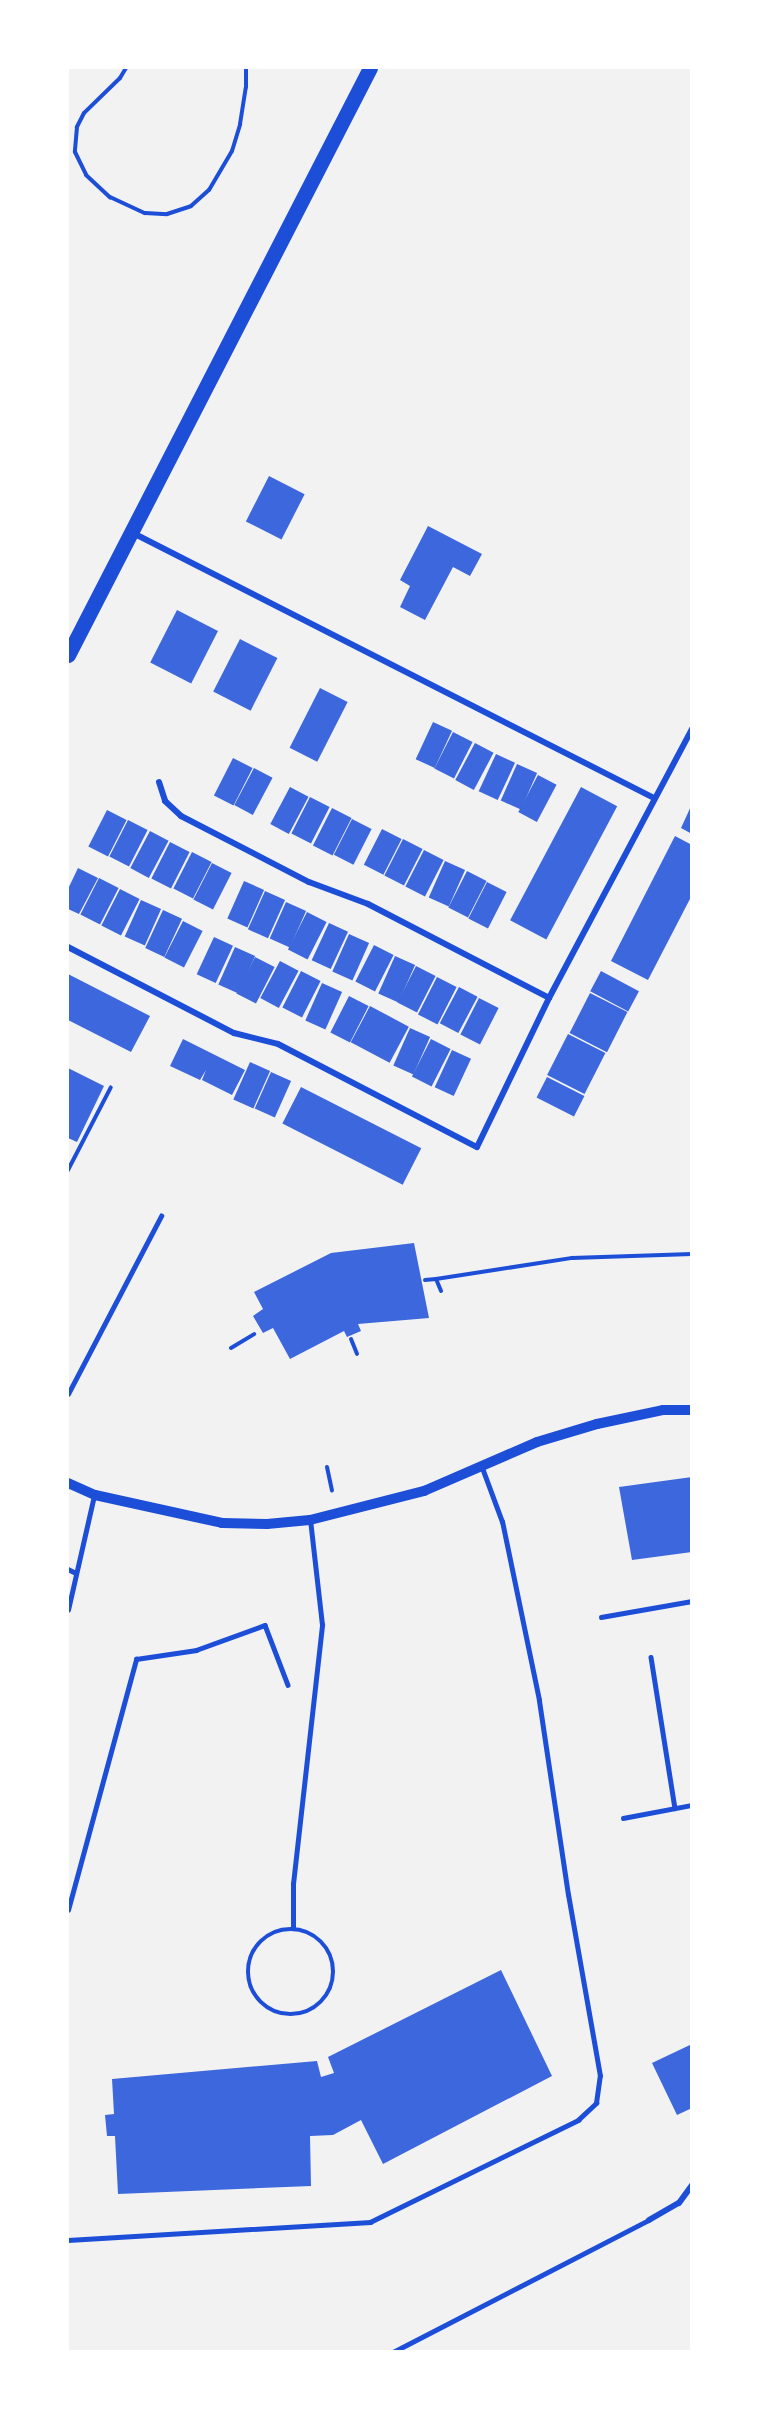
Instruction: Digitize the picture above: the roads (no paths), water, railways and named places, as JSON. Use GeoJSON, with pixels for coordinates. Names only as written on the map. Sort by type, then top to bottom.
{"type":"FeatureCollection","features":[{"type":"Feature","properties":{"kind":"main road"},"geometry":{"type":"LineString","coordinates":[[68,655],[370,68]]}},
{"type":"Feature","properties":{"kind":"street"},"geometry":{"type":"LineString","coordinates":[[131,532],[654,798]]}},
{"type":"Feature","properties":{"kind":"street"},"geometry":{"type":"LineString","coordinates":[[68,947],[234,1033],[278,1044],[477,1147],[549,998],[692,729]]}},
{"type":"Feature","properties":{"kind":"street"},"geometry":{"type":"LineString","coordinates":[[159,782],[165,801],[181,816],[309,882],[368,904],[549,998]]}},
{"type":"Feature","properties":{"kind":"street"},"geometry":{"type":"LineString","coordinates":[[68,1483],[94,1495],[222,1523],[267,1524],[309,1520],[424,1491],[482,1468],[537,1442],[597,1424],[663,1410],[692,1410]]}},
{"type":"Feature","properties":{"kind":"street"},"geometry":{"type":"LineString","coordinates":[[649,2220],[679,2203],[692,2185]]}},
{"type":"Feature","properties":{"kind":"lane"},"geometry":{"type":"LineString","coordinates":[[68,1394],[161,1216]]}},
{"type":"Feature","properties":{"kind":"lane"},"geometry":{"type":"LineString","coordinates":[[68,2240],[370,2222],[578,2120],[596,2103],[600,2076],[568,1895],[539,1700],[502,1522],[482,1468]]}},
{"type":"Feature","properties":{"kind":"lane"},"geometry":{"type":"LineString","coordinates":[[68,1610],[94,1495]]}},
{"type":"Feature","properties":{"kind":"lane"},"geometry":{"type":"LineString","coordinates":[[292,1928],[293,1884],[322,1625],[309,1520]]}},
{"type":"Feature","properties":{"kind":"lane"},"geometry":{"type":"LineString","coordinates":[[68,1569],[76,1573]]}},
{"type":"Feature","properties":{"kind":"lane"},"geometry":{"type":"LineString","coordinates":[[601,1617],[692,1601]]}},
{"type":"Feature","properties":{"kind":"lane"},"geometry":{"type":"LineString","coordinates":[[68,1910],[136,1659],[196,1650],[265,1625],[288,1685]]}},
{"type":"Feature","properties":{"kind":"lane"},"geometry":{"type":"LineString","coordinates":[[651,1657],[675,1808]]}},
{"type":"Feature","properties":{"kind":"lane"},"geometry":{"type":"LineString","coordinates":[[623,1818],[692,1805]]}},
{"type":"Feature","properties":{"kind":"lane"},"geometry":{"type":"LineString","coordinates":[[292,1928],[313,1933],[324,1943],[334,1962],[334,1977],[330,1992],[312,2010],[298,2015],[282,2015],[268,2009],[252,1992],[248,1977],[251,1955],[264,1937],[277,1930],[292,1928]]}},
{"type":"Feature","properties":{"kind":"lane"},"geometry":{"type":"LineString","coordinates":[[393,2352],[649,2220]]}}]}
